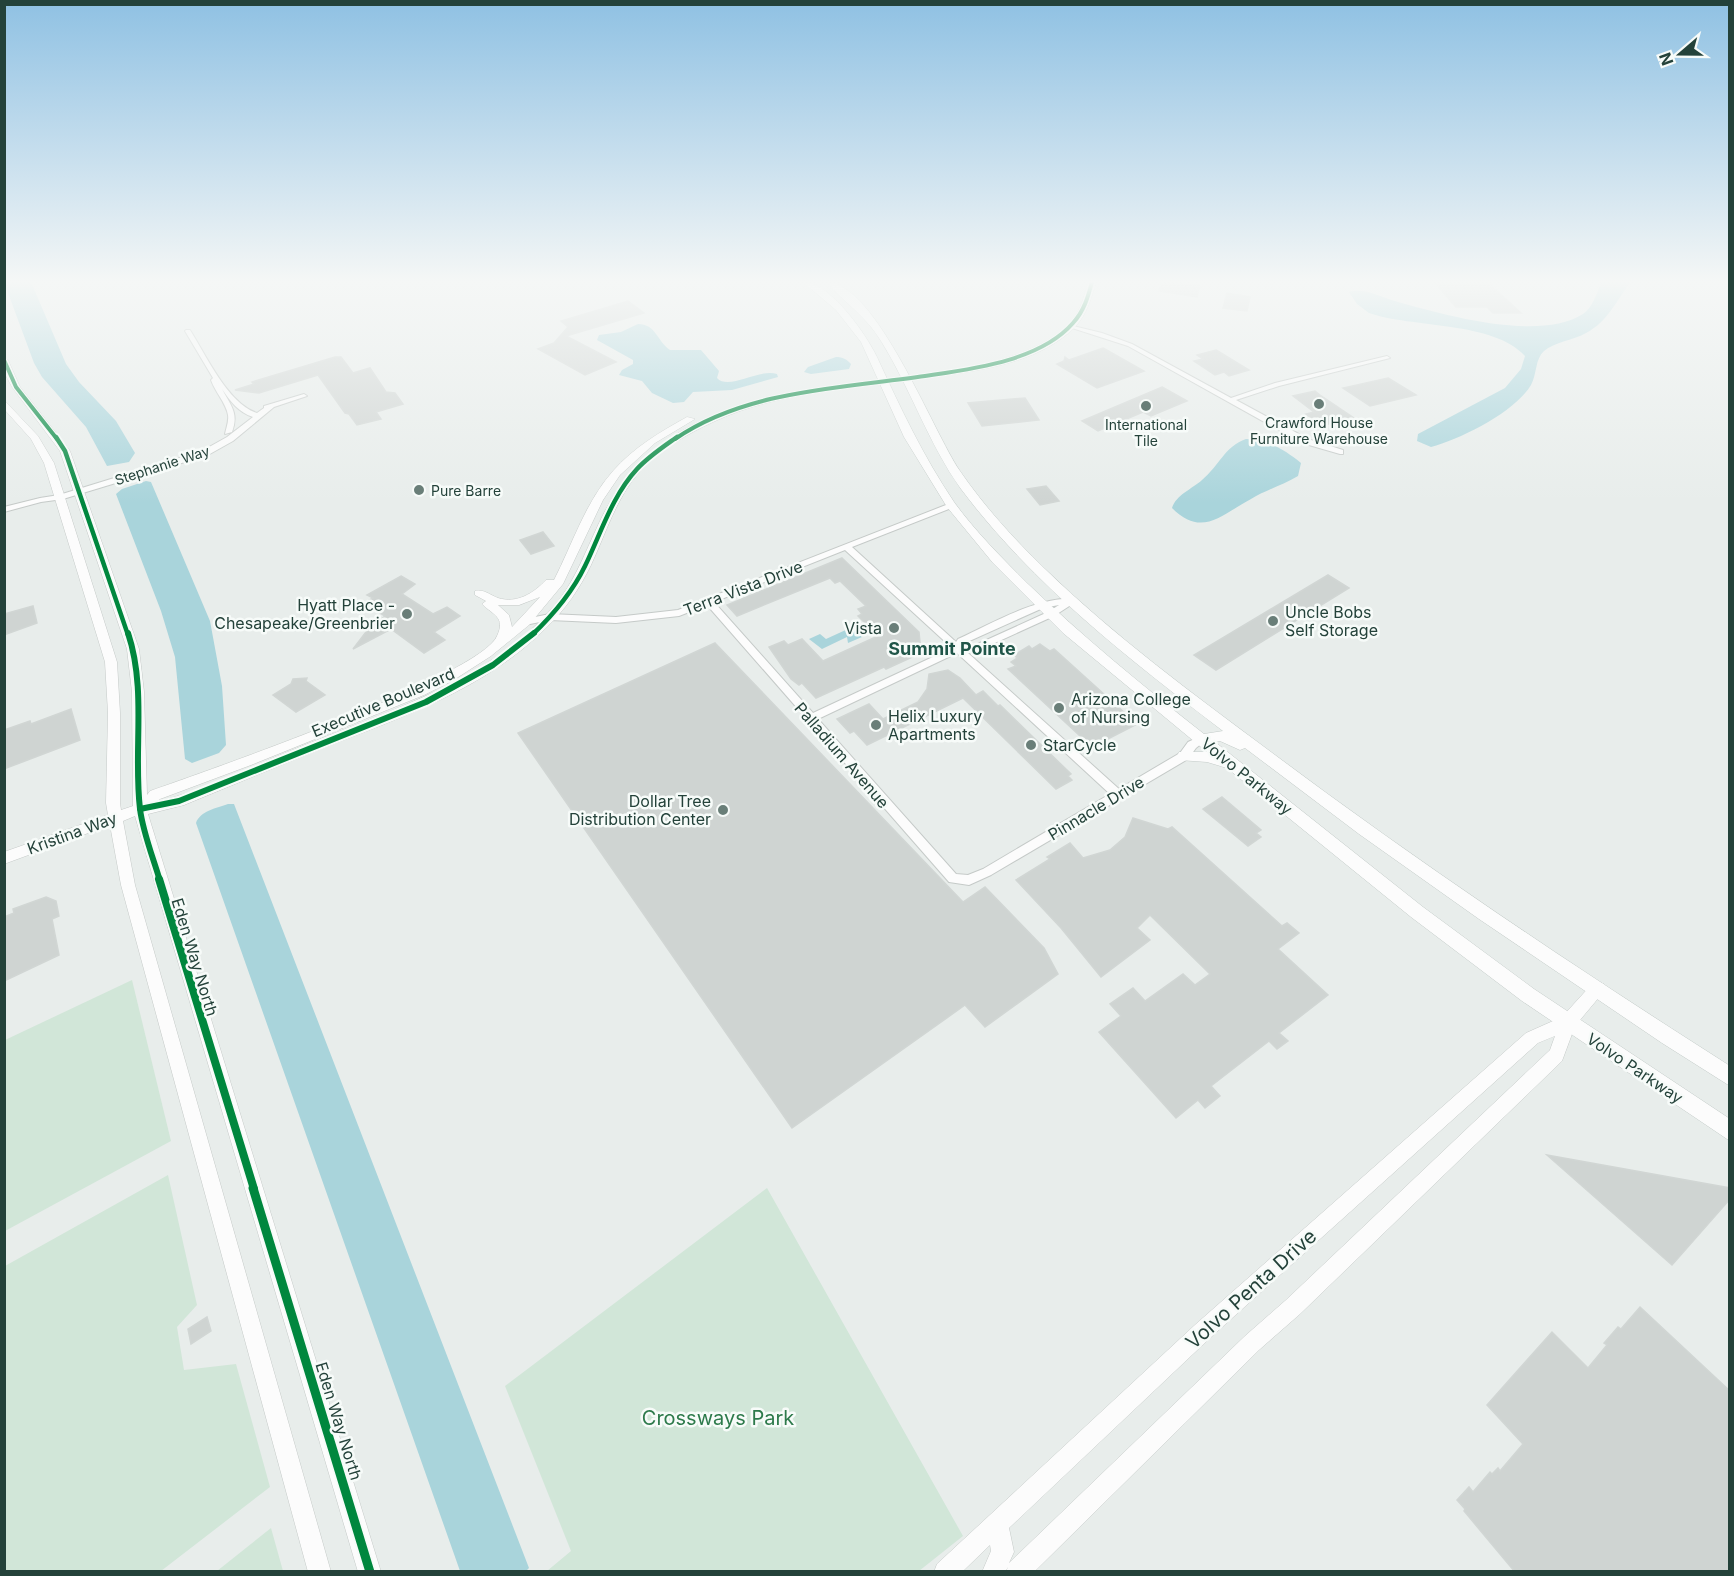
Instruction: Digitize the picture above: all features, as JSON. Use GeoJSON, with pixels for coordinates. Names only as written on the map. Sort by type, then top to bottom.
{"type":"FeatureCollection","features":[{"type":"Feature","properties":{"kind":"main road","name":"Volvo Parkway"},"geometry":{"type":"LineString","coordinates":[[872,356],[909,437],[951,504],[997,560],[1046,609],[1124,678],[1417,912],[1568,1022],[1730,1131]]}},
{"type":"Feature","properties":{"kind":"main road","name":"Volvo Parkway"},"geometry":{"type":"LineString","coordinates":[[896,356],[909,377],[935,440],[963,482],[1021,552],[1071,601],[1161,677],[1368,832],[1730,1077]]}},
{"type":"Feature","properties":{"kind":"main road"},"geometry":{"type":"LineString","coordinates":[[1201,740],[1221,736],[1233,740],[1341,820],[1368,832]]}},
{"type":"Feature","properties":{"kind":"main road"},"geometry":{"type":"LineString","coordinates":[[1184,756],[1208,757],[1236,768]]}},
{"type":"Feature","properties":{"kind":"street"},"geometry":{"type":"LineString","coordinates":[[202,356],[213,374],[242,410],[253,417]]}},
{"type":"Feature","properties":{"kind":"street","name":"Executive Boulevard"},"geometry":{"type":"LineString","coordinates":[[140,808],[158,808],[261,770],[435,697],[497,661],[520,645],[550,617],[581,577],[621,487],[643,462],[670,441],[708,420],[752,403],[814,390],[962,371],[1018,356]]}},
{"type":"Feature","properties":{"kind":"street"},"geometry":{"type":"LineString","coordinates":[[1149,356],[1305,441],[1340,452]]}},
{"type":"Feature","properties":{"kind":"street"},"geometry":{"type":"LineString","coordinates":[[1231,400],[1277,384],[1386,358]]}},
{"type":"Feature","properties":{"kind":"street","name":"Eden Way North"},"geometry":{"type":"LineString","coordinates":[[4,360],[18,392],[58,440],[78,488],[133,649],[138,692],[140,808],[173,931],[371,1572]]}},
{"type":"Feature","properties":{"kind":"street"},"geometry":{"type":"LineString","coordinates":[[213,374],[221,395],[233,416],[233,424],[228,432]]}},
{"type":"Feature","properties":{"kind":"street","name":"Executive Boulevard"},"geometry":{"type":"LineString","coordinates":[[140,808],[155,795],[246,762],[420,692],[474,663],[525,622],[559,582],[609,482],[632,457],[671,429],[706,411],[764,393],[811,384],[883,380]]}},
{"type":"Feature","properties":{"kind":"street"},"geometry":{"type":"LineString","coordinates":[[221,395],[230,401],[240,415],[253,417]]}},
{"type":"Feature","properties":{"kind":"street","name":"Stephanie Way"},"geometry":{"type":"LineString","coordinates":[[4,510],[191,452],[272,405],[304,396]]}},
{"type":"Feature","properties":{"kind":"street"},"geometry":{"type":"LineString","coordinates":[[4,403],[42,449],[59,494],[111,662],[114,713],[112,803],[128,885],[320,1572]]}},
{"type":"Feature","properties":{"kind":"street","name":"Stephanie Way"},"geometry":{"type":"LineString","coordinates":[[78,488],[206,453],[230,439],[253,417]]}},
{"type":"Feature","properties":{"kind":"street","name":"Terra Vista Drive"},"geometry":{"type":"LineString","coordinates":[[525,622],[550,617],[616,620],[679,613],[951,504]]}},
{"type":"Feature","properties":{"kind":"street"},"geometry":{"type":"LineString","coordinates":[[847,547],[1118,795]]}},
{"type":"Feature","properties":{"kind":"street"},"geometry":{"type":"LineString","coordinates":[[499,644],[506,628],[506,620],[502,612],[482,600],[479,593],[505,603],[525,600],[543,591],[572,559]]}},
{"type":"Feature","properties":{"kind":"street"},"geometry":{"type":"LineString","coordinates":[[958,649],[962,641],[1071,601]]}},
{"type":"Feature","properties":{"kind":"street"},"geometry":{"type":"LineString","coordinates":[[809,719],[958,649],[972,650],[1046,609],[1071,601]]}},
{"type":"Feature","properties":{"kind":"street","name":"Palladium Avenue"},"geometry":{"type":"LineString","coordinates":[[709,602],[950,878],[969,880],[987,872]]}},
{"type":"Feature","properties":{"kind":"street","name":"Pinnacle Drive"},"geometry":{"type":"LineString","coordinates":[[987,872],[1184,756],[1192,745],[1201,740]]}},
{"type":"Feature","properties":{"kind":"street","name":"Kristina Way"},"geometry":{"type":"LineString","coordinates":[[4,858],[140,808]]}},
{"type":"Feature","properties":{"kind":"street","name":"Volvo Penta Drive"},"geometry":{"type":"LineString","coordinates":[[1017,1572],[1252,1343],[1293,1307],[1556,1055],[1568,1022],[1598,989]]}},
{"type":"Feature","properties":{"kind":"street","name":"Volvo Penta Drive"},"geometry":{"type":"LineString","coordinates":[[945,1572],[1203,1331],[1532,1038],[1568,1022]]}},
{"type":"Feature","properties":{"kind":"street"},"geometry":{"type":"LineString","coordinates":[[993,1572],[1003,1552],[997,1525]]}},
{"type":"Feature","properties":{"kind":"green space"},"geometry":{"type":"Polygon","coordinates":[[[132,980],[171,1141],[5,1231],[5,1040],[132,980]]]}},
{"type":"Feature","properties":{"kind":"green space"},"geometry":{"type":"Polygon","coordinates":[[[168,1175],[197,1305],[177,1327],[184,1370],[236,1364],[270,1487],[161,1571],[5,1571],[5,1266],[168,1175]]]}},
{"type":"Feature","properties":{"kind":"green space","name":"Crossways Park"},"geometry":{"type":"Polygon","coordinates":[[[767,1188],[963,1536],[919,1571],[547,1571],[571,1551],[505,1386],[767,1188]]]}},
{"type":"Feature","properties":{"kind":"green space"},"geometry":{"type":"Polygon","coordinates":[[[271,1528],[283,1571],[217,1571],[271,1528]]]}},
{"type":"Feature","properties":{"kind":"water"},"geometry":{"type":"Polygon","coordinates":[[[31,356],[62,356],[79,382],[116,421],[135,453],[129,462],[107,466],[86,427],[42,377],[31,356]]]}},
{"type":"Feature","properties":{"kind":"water"},"geometry":{"type":"Polygon","coordinates":[[[625,356],[706,356],[719,371],[717,378],[722,381],[737,381],[770,373],[777,374],[778,377],[732,390],[693,392],[684,402],[673,403],[652,393],[642,381],[619,375],[622,370],[633,364],[633,360],[625,356]]]}},
{"type":"Feature","properties":{"kind":"water"},"geometry":{"type":"Polygon","coordinates":[[[1525,356],[1540,356],[1531,385],[1513,405],[1486,423],[1457,438],[1431,447],[1417,441],[1418,434],[1505,388],[1521,369],[1525,356]]]}},
{"type":"Feature","properties":{"kind":"water"},"geometry":{"type":"Polygon","coordinates":[[[836,357],[849,362],[851,364],[849,369],[811,374],[804,372],[808,367],[836,357]]]}},
{"type":"Feature","properties":{"kind":"water"},"geometry":{"type":"Polygon","coordinates":[[[1246,439],[1268,443],[1295,458],[1301,463],[1298,476],[1212,521],[1193,522],[1172,508],[1177,499],[1208,475],[1227,451],[1246,439]]]}},
{"type":"Feature","properties":{"kind":"water"},"geometry":{"type":"Polygon","coordinates":[[[146,481],[151,482],[210,621],[222,686],[226,745],[219,753],[192,763],[185,759],[175,657],[161,611],[116,494],[122,489],[146,481]]]}},
{"type":"Feature","properties":{"kind":"water"},"geometry":{"type":"Polygon","coordinates":[[[850,628],[862,637],[848,643],[847,637],[822,649],[809,639],[820,634],[826,639],[850,628]]]}},
{"type":"Feature","properties":{"kind":"water"},"geometry":{"type":"Polygon","coordinates":[[[234,804],[529,1568],[526,1571],[460,1571],[196,823],[205,813],[234,804]]]}},
{"type":"Feature","properties":{"kind":"building"},"geometry":{"type":"Polygon","coordinates":[[[550,356],[604,356],[616,362],[585,375],[550,356]]]}},
{"type":"Feature","properties":{"kind":"building"},"geometry":{"type":"Polygon","coordinates":[[[1082,356],[1116,356],[1144,371],[1097,388],[1057,364],[1064,361],[1065,357],[1069,360],[1082,356]]]}},
{"type":"Feature","properties":{"kind":"building"},"geometry":{"type":"Polygon","coordinates":[[[1198,356],[1225,356],[1249,370],[1229,376],[1224,372],[1215,375],[1194,361],[1203,359],[1198,356]]]}},
{"type":"Feature","properties":{"kind":"building"},"geometry":{"type":"Polygon","coordinates":[[[341,357],[353,373],[370,368],[386,392],[395,393],[403,404],[376,412],[381,419],[357,425],[349,414],[345,413],[318,375],[259,393],[235,390],[254,384],[252,382],[341,357]]]}},
{"type":"Feature","properties":{"kind":"building"},"geometry":{"type":"Polygon","coordinates":[[[1388,378],[1416,395],[1370,406],[1343,388],[1388,378]]]}},
{"type":"Feature","properties":{"kind":"building","name":"International Tile"},"geometry":{"type":"Polygon","coordinates":[[[1162,387],[1187,401],[1151,416],[1143,412],[1098,431],[1082,421],[1162,387]]]}},
{"type":"Feature","properties":{"kind":"building","name":"Crawford House Furniture Warehouse"},"geometry":{"type":"Polygon","coordinates":[[[1315,391],[1357,420],[1321,425],[1306,414],[1314,412],[1293,396],[1315,391]]]}},
{"type":"Feature","properties":{"kind":"building"},"geometry":{"type":"Polygon","coordinates":[[[1025,398],[1039,420],[982,426],[968,403],[1025,398]]]}},
{"type":"Feature","properties":{"kind":"building"},"geometry":{"type":"Polygon","coordinates":[[[1046,486],[1059,501],[1040,505],[1027,489],[1046,486]]]}},
{"type":"Feature","properties":{"kind":"building"},"geometry":{"type":"Polygon","coordinates":[[[543,532],[554,546],[531,554],[520,540],[543,532]]]}},
{"type":"Feature","properties":{"kind":"building","name":"Vista"},"geometry":{"type":"Polygon","coordinates":[[[842,558],[919,632],[921,653],[816,698],[802,683],[799,685],[791,679],[769,647],[784,641],[788,645],[802,639],[823,661],[878,636],[858,616],[862,614],[858,609],[866,606],[840,581],[835,583],[830,578],[737,616],[727,605],[842,558]]]}},
{"type":"Feature","properties":{"kind":"building","name":"Uncle Bobs Self Storage"},"geometry":{"type":"Polygon","coordinates":[[[1328,575],[1349,588],[1216,670],[1194,655],[1328,575]]]}},
{"type":"Feature","properties":{"kind":"building","name":"Hyatt Place - Chesapeake/Greenbrier"},"geometry":{"type":"Polygon","coordinates":[[[401,576],[415,584],[402,594],[433,614],[447,607],[460,616],[434,632],[445,640],[424,653],[391,629],[353,649],[369,628],[385,616],[364,603],[373,598],[367,595],[401,576]]]}},
{"type":"Feature","properties":{"kind":"building"},"geometry":{"type":"Polygon","coordinates":[[[33,606],[37,623],[4,635],[4,614],[33,606]]]}},
{"type":"Feature","properties":{"kind":"building","name":"Dollar Tree Distribution Center"},"geometry":{"type":"Polygon","coordinates":[[[715,643],[963,902],[985,887],[1044,948],[1058,974],[985,1027],[965,1005],[792,1128],[518,733],[715,643]]]}},
{"type":"Feature","properties":{"kind":"building"},"geometry":{"type":"Polygon","coordinates":[[[1040,644],[1050,651],[1054,649],[1137,724],[1092,747],[1008,669],[1016,666],[1011,662],[1017,658],[1014,655],[1029,646],[1032,649],[1040,644]]]}},
{"type":"Feature","properties":{"kind":"building","name":"Helix Luxury Apartments"},"geometry":{"type":"Polygon","coordinates":[[[948,670],[960,678],[976,695],[983,691],[998,706],[1000,705],[1071,774],[1068,776],[1072,780],[1056,789],[963,698],[867,745],[854,731],[850,733],[837,719],[869,704],[883,719],[918,702],[927,689],[929,674],[948,670]]]}},
{"type":"Feature","properties":{"kind":"building"},"geometry":{"type":"Polygon","coordinates":[[[307,678],[306,681],[325,695],[296,712],[273,695],[291,684],[293,679],[307,678]]]}},
{"type":"Feature","properties":{"kind":"building"},"geometry":{"type":"Polygon","coordinates":[[[71,709],[80,740],[4,769],[4,730],[30,721],[31,724],[71,709]]]}},
{"type":"Feature","properties":{"kind":"building"},"geometry":{"type":"Polygon","coordinates":[[[1222,797],[1261,830],[1256,833],[1261,837],[1248,846],[1203,809],[1222,797]]]}},
{"type":"Feature","properties":{"kind":"building"},"geometry":{"type":"Polygon","coordinates":[[[1133,818],[1168,829],[1172,827],[1282,926],[1287,923],[1299,933],[1278,949],[1328,995],[1279,1033],[1288,1041],[1277,1049],[1269,1041],[1211,1086],[1220,1096],[1205,1108],[1198,1100],[1176,1118],[1099,1032],[1121,1016],[1110,1004],[1133,988],[1145,1001],[1183,974],[1195,985],[1210,974],[1150,915],[1137,928],[1150,940],[1101,977],[1061,928],[1016,880],[1050,859],[1047,857],[1070,843],[1083,858],[1110,850],[1125,837],[1133,818]]]}},
{"type":"Feature","properties":{"kind":"building"},"geometry":{"type":"Polygon","coordinates":[[[46,897],[56,901],[59,916],[52,919],[59,955],[4,981],[4,917],[14,913],[13,909],[46,897]]]}},
{"type":"Feature","properties":{"kind":"building"},"geometry":{"type":"Polygon","coordinates":[[[1547,1155],[1730,1188],[1730,1199],[1672,1265],[1547,1155]]]}},
{"type":"Feature","properties":{"kind":"building"},"geometry":{"type":"Polygon","coordinates":[[[1640,1307],[1730,1391],[1730,1572],[1515,1572],[1457,1500],[1469,1487],[1473,1492],[1490,1472],[1492,1474],[1498,1468],[1500,1471],[1523,1444],[1487,1405],[1552,1332],[1588,1368],[1607,1345],[1604,1343],[1618,1327],[1621,1329],[1640,1307]]]}},
{"type":"Feature","properties":{"kind":"building"},"geometry":{"type":"Polygon","coordinates":[[[207,1317],[211,1331],[191,1344],[188,1329],[207,1317]]]}},
{"type":"Feature","properties":{"kind":"cycle path"},"geometry":{"type":"LineString","coordinates":[[140,809],[164,806],[179,801],[405,711],[446,692],[493,665],[542,626],[563,603],[575,585],[612,505],[623,486],[637,469],[653,454],[681,435],[711,419],[742,407],[806,392],[954,372],[993,364],[1019,356]]}},
{"type":"Feature","properties":{"kind":"cycle path"},"geometry":{"type":"LineString","coordinates":[[4,360],[23,398],[65,451],[133,649],[138,692],[140,809],[145,832],[370,1572]]}},
{"type":"Feature","properties":{"kind":"place","name":"Crawford House Furniture Warehouse"},"geometry":{"type":"Point","coordinates":[1319,404]}},
{"type":"Feature","properties":{"kind":"place","name":"International Tile"},"geometry":{"type":"Point","coordinates":[1146,406]}},
{"type":"Feature","properties":{"kind":"place","name":"Pure Barre"},"geometry":{"type":"Point","coordinates":[419,490]}},
{"type":"Feature","properties":{"kind":"place","name":"Hyatt Place - Chesapeake/Greenbrier"},"geometry":{"type":"Point","coordinates":[407,614]}},
{"type":"Feature","properties":{"kind":"place","name":"Uncle Bobs Self Storage"},"geometry":{"type":"Point","coordinates":[1273,621]}},
{"type":"Feature","properties":{"kind":"place","name":"Vista"},"geometry":{"type":"Point","coordinates":[894,628]}},
{"type":"Feature","properties":{"kind":"place","name":"Arizona College of Nursing"},"geometry":{"type":"Point","coordinates":[1059,708]}},
{"type":"Feature","properties":{"kind":"place","name":"Helix Luxury Apartments"},"geometry":{"type":"Point","coordinates":[876,725]}},
{"type":"Feature","properties":{"kind":"place","name":"StarCycle"},"geometry":{"type":"Point","coordinates":[1031,745]}},
{"type":"Feature","properties":{"kind":"place","name":"Dollar Tree Distribution Center"},"geometry":{"type":"Point","coordinates":[723,810]}},
{"type":"Feature","properties":{"kind":"district","name":"Summit Pointe"},"geometry":{"type":"Point","coordinates":[952,648]}}]}
